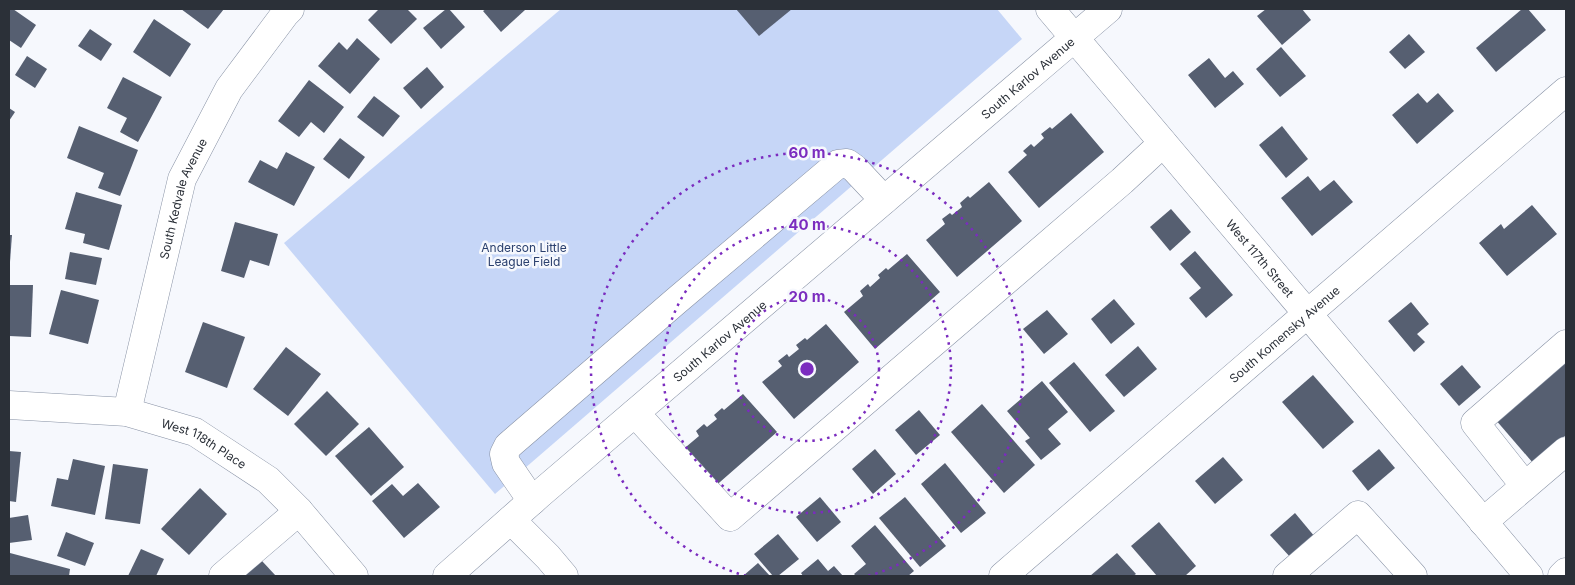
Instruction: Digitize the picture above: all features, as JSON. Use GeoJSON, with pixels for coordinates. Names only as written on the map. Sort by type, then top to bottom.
{"type":"FeatureCollection","features":[{"type":"Feature","properties":{"kind":"street","name":"South Kedvale Avenue"},"geometry":{"type":"LineString","coordinates":[[127,412],[182,179],[229,89],[290,9]]}},
{"type":"Feature","properties":{"kind":"street","name":"West 117th Street"},"geometry":{"type":"LineString","coordinates":[[1050,9],[1529,576]]}},
{"type":"Feature","properties":{"kind":"street","name":"South Karlov Avenue"},"geometry":{"type":"LineString","coordinates":[[447,576],[532,501],[1108,9]]}},
{"type":"Feature","properties":{"kind":"street","name":"South Komensky Avenue"},"geometry":{"type":"LineString","coordinates":[[1003,576],[1566,91]]}},
{"type":"Feature","properties":{"kind":"street"},"geometry":{"type":"LineString","coordinates":[[635,413],[730,516],[1163,143]]}},
{"type":"Feature","properties":{"kind":"street"},"geometry":{"type":"LineString","coordinates":[[532,501],[506,463],[504,454],[508,446],[676,301],[838,164],[847,163],[854,168],[884,200]]}},
{"type":"Feature","properties":{"kind":"street"},"geometry":{"type":"LineString","coordinates":[[1525,486],[1475,422],[1566,344]]}},
{"type":"Feature","properties":{"kind":"street","name":"West 118th Place"},"geometry":{"type":"LineString","coordinates":[[9,406],[127,412],[196,432],[268,480],[299,511],[354,576]]}},
{"type":"Feature","properties":{"kind":"street"},"geometry":{"type":"LineString","coordinates":[[1483,522],[1566,451]]}},
{"type":"Feature","properties":{"kind":"street"},"geometry":{"type":"LineString","coordinates":[[223,576],[299,511]]}},
{"type":"Feature","properties":{"kind":"street"},"geometry":{"type":"LineString","coordinates":[[1287,576],[1358,515],[1413,576]]}},
{"type":"Feature","properties":{"kind":"street"},"geometry":{"type":"LineString","coordinates":[[511,520],[564,576]]}},
{"type":"Feature","properties":{"kind":"street"},"geometry":{"type":"LineString","coordinates":[[1562,576],[1566,572]]}},
{"type":"Feature","properties":{"kind":"green space","name":"Anderson Little League Field"},"geometry":{"type":"Polygon","coordinates":[[[561,9],[997,9],[1022,39],[495,494],[284,243],[561,9]]]}},
{"type":"Feature","properties":{"kind":"building"},"geometry":{"type":"Polygon","coordinates":[[[9,9],[13,9],[36,25],[21,48],[9,40],[9,9]]]}},
{"type":"Feature","properties":{"kind":"building"},"geometry":{"type":"Polygon","coordinates":[[[181,9],[224,9],[208,29],[181,9]]]}},
{"type":"Feature","properties":{"kind":"building"},"geometry":{"type":"Polygon","coordinates":[[[379,9],[407,9],[417,19],[391,44],[368,20],[379,9]]]}},
{"type":"Feature","properties":{"kind":"building"},"geometry":{"type":"Polygon","coordinates":[[[446,9],[449,9],[465,27],[441,49],[423,28],[446,9]]]}},
{"type":"Feature","properties":{"kind":"building"},"geometry":{"type":"Polygon","coordinates":[[[486,9],[525,10],[501,32],[483,11],[486,9]]]}},
{"type":"Feature","properties":{"kind":"building"},"geometry":{"type":"Polygon","coordinates":[[[736,9],[792,9],[759,36],[736,9]]]}},
{"type":"Feature","properties":{"kind":"building"},"geometry":{"type":"Polygon","coordinates":[[[1266,9],[1302,9],[1311,20],[1282,45],[1257,16],[1266,9]]]}},
{"type":"Feature","properties":{"kind":"building"},"geometry":{"type":"Polygon","coordinates":[[[1522,9],[1528,9],[1546,30],[1496,72],[1476,48],[1522,9]]]}},
{"type":"Feature","properties":{"kind":"building"},"geometry":{"type":"Polygon","coordinates":[[[154,19],[191,44],[170,77],[133,52],[154,19]]]}},
{"type":"Feature","properties":{"kind":"building"},"geometry":{"type":"Polygon","coordinates":[[[90,29],[112,44],[101,61],[78,46],[90,29]]]}},
{"type":"Feature","properties":{"kind":"building"},"geometry":{"type":"Polygon","coordinates":[[[1409,34],[1425,52],[1405,69],[1389,52],[1409,34]]]}},
{"type":"Feature","properties":{"kind":"building"},"geometry":{"type":"Polygon","coordinates":[[[357,38],[380,59],[350,94],[318,66],[339,42],[347,50],[357,38]]]}},
{"type":"Feature","properties":{"kind":"building"},"geometry":{"type":"Polygon","coordinates":[[[1281,47],[1306,76],[1280,97],[1256,69],[1281,47]]]}},
{"type":"Feature","properties":{"kind":"building"},"geometry":{"type":"Polygon","coordinates":[[[27,56],[47,69],[35,88],[15,75],[27,56]]]}},
{"type":"Feature","properties":{"kind":"building"},"geometry":{"type":"Polygon","coordinates":[[[1209,58],[1225,78],[1233,71],[1244,84],[1215,108],[1188,75],[1209,58]]]}},
{"type":"Feature","properties":{"kind":"building"},"geometry":{"type":"Polygon","coordinates":[[[427,67],[444,87],[421,109],[403,88],[427,67]]]}},
{"type":"Feature","properties":{"kind":"building"},"geometry":{"type":"Polygon","coordinates":[[[123,77],[162,97],[138,142],[120,132],[127,118],[107,108],[123,77]]]}},
{"type":"Feature","properties":{"kind":"building"},"geometry":{"type":"Polygon","coordinates":[[[309,80],[344,107],[324,133],[311,122],[299,137],[278,121],[309,80]]]}},
{"type":"Feature","properties":{"kind":"building"},"geometry":{"type":"Polygon","coordinates":[[[1418,93],[1427,103],[1438,93],[1454,111],[1417,144],[1392,115],[1418,93]]]}},
{"type":"Feature","properties":{"kind":"building"},"geometry":{"type":"Polygon","coordinates":[[[374,96],[400,116],[383,137],[357,117],[374,96]]]}},
{"type":"Feature","properties":{"kind":"building"},"geometry":{"type":"Polygon","coordinates":[[[9,108],[15,112],[9,121],[9,108]]]}},
{"type":"Feature","properties":{"kind":"building"},"geometry":{"type":"Polygon","coordinates":[[[1071,113],[1104,152],[1039,208],[1008,172],[1027,155],[1023,151],[1031,144],[1034,147],[1044,138],[1041,134],[1050,127],[1052,129],[1071,113]]]}},
{"type":"Feature","properties":{"kind":"building"},"geometry":{"type":"Polygon","coordinates":[[[79,126],[138,150],[120,196],[98,188],[104,173],[67,158],[79,126]]]}},
{"type":"Feature","properties":{"kind":"building"},"geometry":{"type":"Polygon","coordinates":[[[1282,126],[1308,159],[1286,178],[1259,145],[1282,126]]]}},
{"type":"Feature","properties":{"kind":"building"},"geometry":{"type":"Polygon","coordinates":[[[340,138],[365,157],[349,179],[323,159],[340,138]]]}},
{"type":"Feature","properties":{"kind":"building"},"geometry":{"type":"Polygon","coordinates":[[[286,152],[315,167],[294,206],[248,182],[260,160],[277,169],[286,152]]]}},
{"type":"Feature","properties":{"kind":"building"},"geometry":{"type":"Polygon","coordinates":[[[1308,176],[1320,191],[1334,180],[1353,202],[1312,236],[1281,198],[1308,176]]]}},
{"type":"Feature","properties":{"kind":"building"},"geometry":{"type":"Polygon","coordinates":[[[989,182],[1022,221],[957,277],[926,240],[945,224],[942,219],[950,213],[952,215],[962,207],[960,203],[968,196],[970,198],[989,182]]]}},
{"type":"Feature","properties":{"kind":"building"},"geometry":{"type":"Polygon","coordinates":[[[76,192],[122,205],[109,250],[83,243],[85,234],[65,229],[76,192]]]}},
{"type":"Feature","properties":{"kind":"building"},"geometry":{"type":"Polygon","coordinates":[[[1532,205],[1557,234],[1507,276],[1479,243],[1501,224],[1504,229],[1532,205]]]}},
{"type":"Feature","properties":{"kind":"building"},"geometry":{"type":"Polygon","coordinates":[[[1171,209],[1191,232],[1170,251],[1150,227],[1171,209]]]}},
{"type":"Feature","properties":{"kind":"building"},"geometry":{"type":"Polygon","coordinates":[[[235,222],[278,234],[269,266],[250,260],[244,278],[221,271],[235,222]]]}},
{"type":"Feature","properties":{"kind":"building"},"geometry":{"type":"Polygon","coordinates":[[[9,235],[12,235],[10,262],[9,262],[9,235]]]}},
{"type":"Feature","properties":{"kind":"building"},"geometry":{"type":"Polygon","coordinates":[[[1195,251],[1233,295],[1206,318],[1189,298],[1201,288],[1180,264],[1195,251]]]}},
{"type":"Feature","properties":{"kind":"building"},"geometry":{"type":"Polygon","coordinates":[[[70,252],[102,258],[96,285],[65,279],[70,252]]]}},
{"type":"Feature","properties":{"kind":"building"},"geometry":{"type":"Polygon","coordinates":[[[907,254],[940,292],[875,349],[844,312],[863,296],[860,291],[868,284],[870,287],[880,278],[878,275],[886,268],[888,270],[907,254]]]}},
{"type":"Feature","properties":{"kind":"building"},"geometry":{"type":"Polygon","coordinates":[[[9,285],[33,285],[31,337],[9,336],[9,285]]]}},
{"type":"Feature","properties":{"kind":"building"},"geometry":{"type":"Polygon","coordinates":[[[61,290],[99,300],[88,344],[49,334],[61,290]]]}},
{"type":"Feature","properties":{"kind":"building"},"geometry":{"type":"Polygon","coordinates":[[[1114,299],[1135,324],[1111,344],[1091,319],[1114,299]]]}},
{"type":"Feature","properties":{"kind":"building"},"geometry":{"type":"Polygon","coordinates":[[[1411,302],[1429,324],[1417,334],[1425,342],[1414,352],[1388,321],[1411,302]]]}},
{"type":"Feature","properties":{"kind":"building"},"geometry":{"type":"Polygon","coordinates":[[[1047,310],[1068,334],[1044,354],[1023,329],[1047,310]]]}},
{"type":"Feature","properties":{"kind":"building"},"geometry":{"type":"Polygon","coordinates":[[[203,322],[245,337],[227,388],[185,372],[203,322]]]}},
{"type":"Feature","properties":{"kind":"building"},"geometry":{"type":"Polygon","coordinates":[[[826,324],[859,362],[794,419],[762,382],[782,366],[778,361],[787,354],[789,357],[799,349],[796,345],[805,338],[807,340],[826,324]]]}},
{"type":"Feature","properties":{"kind":"building"},"geometry":{"type":"Polygon","coordinates":[[[1138,346],[1157,369],[1124,397],[1105,375],[1138,346]]]}},
{"type":"Feature","properties":{"kind":"building"},"geometry":{"type":"Polygon","coordinates":[[[286,347],[321,374],[288,416],[253,389],[286,347]]]}},
{"type":"Feature","properties":{"kind":"building"},"geometry":{"type":"Polygon","coordinates":[[[1566,357],[1566,435],[1533,463],[1495,419],[1566,357]]]}},
{"type":"Feature","properties":{"kind":"building"},"geometry":{"type":"Polygon","coordinates":[[[1074,362],[1115,411],[1090,432],[1049,383],[1074,362]]]}},
{"type":"Feature","properties":{"kind":"building"},"geometry":{"type":"Polygon","coordinates":[[[1462,365],[1481,387],[1459,406],[1440,384],[1462,365]]]}},
{"type":"Feature","properties":{"kind":"building"},"geometry":{"type":"Polygon","coordinates":[[[1313,375],[1354,422],[1323,449],[1282,402],[1313,375]]]}},
{"type":"Feature","properties":{"kind":"building"},"geometry":{"type":"Polygon","coordinates":[[[1042,381],[1068,412],[1048,429],[1061,444],[1041,460],[1025,441],[1030,438],[1007,411],[1042,381]]]}},
{"type":"Feature","properties":{"kind":"building"},"geometry":{"type":"Polygon","coordinates":[[[327,391],[359,424],[326,456],[294,424],[327,391]]]}},
{"type":"Feature","properties":{"kind":"building"},"geometry":{"type":"Polygon","coordinates":[[[743,394],[777,432],[712,489],[680,452],[699,436],[696,431],[704,424],[707,427],[717,419],[714,415],[722,408],[724,410],[743,394]]]}},
{"type":"Feature","properties":{"kind":"building"},"geometry":{"type":"Polygon","coordinates":[[[982,404],[1035,465],[1004,493],[951,432],[982,404]]]}},
{"type":"Feature","properties":{"kind":"building"},"geometry":{"type":"Polygon","coordinates":[[[919,410],[940,435],[916,455],[895,430],[919,410]]]}},
{"type":"Feature","properties":{"kind":"building"},"geometry":{"type":"Polygon","coordinates":[[[369,427],[404,467],[371,496],[335,456],[369,427]]]}},
{"type":"Feature","properties":{"kind":"building"},"geometry":{"type":"Polygon","coordinates":[[[875,449],[896,474],[873,494],[852,469],[875,449]]]}},
{"type":"Feature","properties":{"kind":"building"},"geometry":{"type":"Polygon","coordinates":[[[1379,449],[1395,468],[1368,491],[1352,471],[1379,449]]]}},
{"type":"Feature","properties":{"kind":"building"},"geometry":{"type":"Polygon","coordinates":[[[9,451],[21,452],[16,502],[9,501],[9,451]]]}},
{"type":"Feature","properties":{"kind":"building"},"geometry":{"type":"Polygon","coordinates":[[[1223,457],[1243,480],[1215,504],[1195,481],[1223,457]]]}},
{"type":"Feature","properties":{"kind":"building"},"geometry":{"type":"Polygon","coordinates":[[[73,459],[105,466],[95,515],[51,506],[57,478],[68,480],[73,459]]]}},
{"type":"Feature","properties":{"kind":"building"},"geometry":{"type":"Polygon","coordinates":[[[945,463],[986,513],[961,533],[921,484],[945,463]]]}},
{"type":"Feature","properties":{"kind":"building"},"geometry":{"type":"Polygon","coordinates":[[[113,464],[148,469],[140,524],[105,519],[113,464]]]}},
{"type":"Feature","properties":{"kind":"building"},"geometry":{"type":"Polygon","coordinates":[[[418,483],[440,507],[404,538],[372,501],[392,484],[403,496],[418,483]]]}},
{"type":"Feature","properties":{"kind":"building"},"geometry":{"type":"Polygon","coordinates":[[[200,488],[227,514],[189,555],[161,529],[200,488]]]}},
{"type":"Feature","properties":{"kind":"building"},"geometry":{"type":"Polygon","coordinates":[[[820,497],[841,522],[817,542],[796,517],[820,497]]]}},
{"type":"Feature","properties":{"kind":"building"},"geometry":{"type":"Polygon","coordinates":[[[905,497],[946,546],[920,567],[879,518],[905,497]]]}},
{"type":"Feature","properties":{"kind":"building"},"geometry":{"type":"Polygon","coordinates":[[[1295,513],[1315,537],[1291,558],[1270,535],[1295,513]]]}},
{"type":"Feature","properties":{"kind":"building"},"geometry":{"type":"Polygon","coordinates":[[[28,515],[32,540],[9,543],[9,518],[28,515]]]}},
{"type":"Feature","properties":{"kind":"building"},"geometry":{"type":"Polygon","coordinates":[[[1159,522],[1196,566],[1185,576],[1157,576],[1131,546],[1159,522]]]}},
{"type":"Feature","properties":{"kind":"building"},"geometry":{"type":"Polygon","coordinates":[[[875,525],[914,571],[908,576],[856,576],[854,574],[866,564],[851,546],[875,525]]]}},
{"type":"Feature","properties":{"kind":"building"},"geometry":{"type":"Polygon","coordinates":[[[66,532],[94,543],[85,566],[57,556],[66,532]]]}},
{"type":"Feature","properties":{"kind":"building"},"geometry":{"type":"Polygon","coordinates":[[[778,534],[799,559],[778,576],[773,576],[754,554],[778,534]]]}},
{"type":"Feature","properties":{"kind":"building"},"geometry":{"type":"Polygon","coordinates":[[[141,549],[164,559],[156,576],[128,576],[141,549]]]}},
{"type":"Feature","properties":{"kind":"building"},"geometry":{"type":"Polygon","coordinates":[[[10,553],[70,569],[69,576],[9,576],[10,553]]]}},
{"type":"Feature","properties":{"kind":"building"},"geometry":{"type":"Polygon","coordinates":[[[1117,553],[1136,574],[1133,576],[1090,576],[1117,553]]]}},
{"type":"Feature","properties":{"kind":"building"},"geometry":{"type":"Polygon","coordinates":[[[818,559],[828,571],[834,566],[843,576],[803,576],[801,573],[818,559]]]}},
{"type":"Feature","properties":{"kind":"building"},"geometry":{"type":"Polygon","coordinates":[[[262,561],[276,576],[244,576],[262,561]]]}},
{"type":"Feature","properties":{"kind":"building"},"geometry":{"type":"Polygon","coordinates":[[[758,563],[770,576],[743,576],[758,563]]]}}]}
